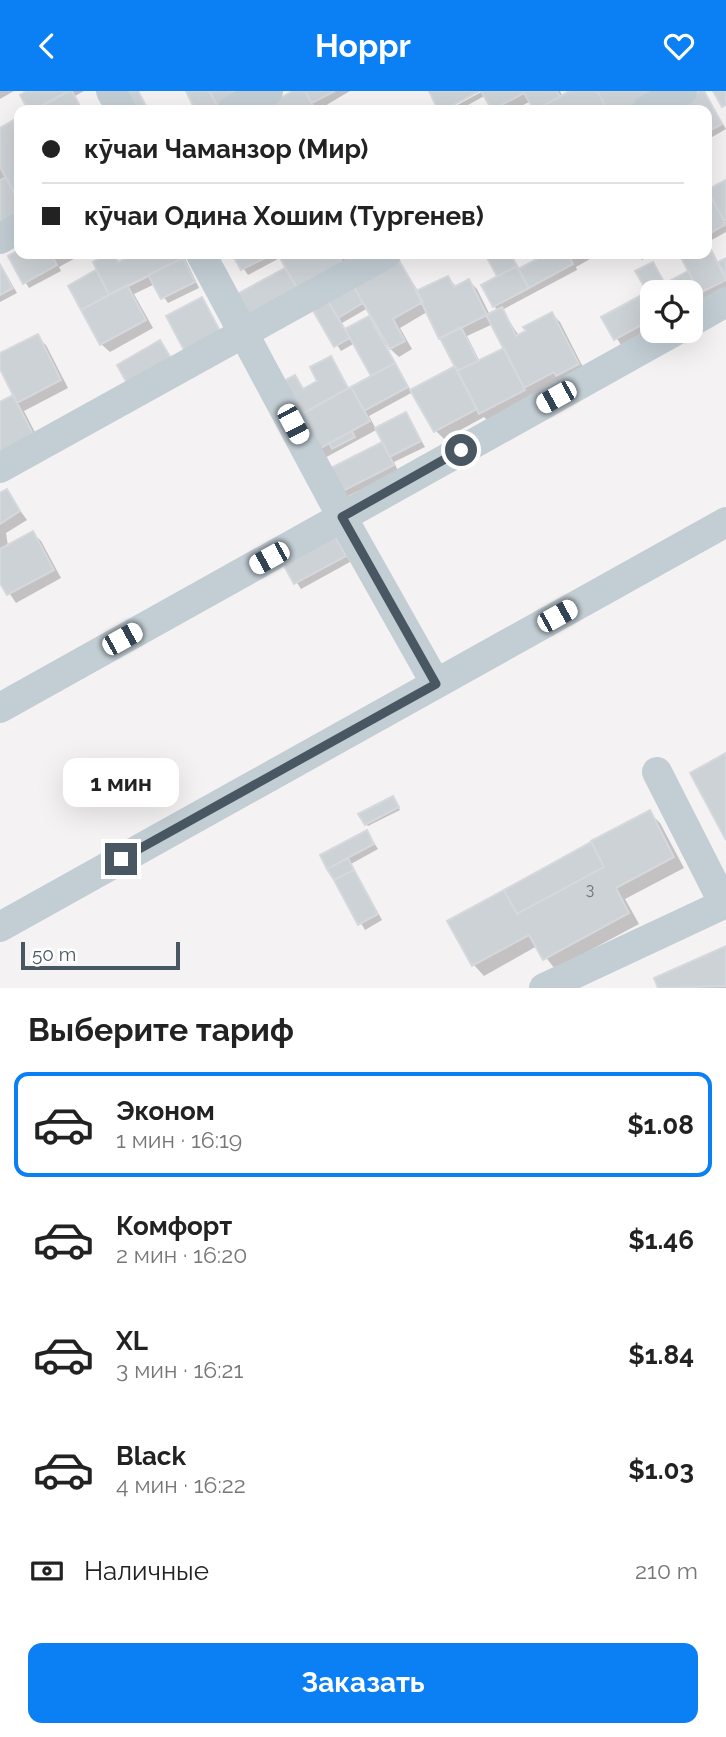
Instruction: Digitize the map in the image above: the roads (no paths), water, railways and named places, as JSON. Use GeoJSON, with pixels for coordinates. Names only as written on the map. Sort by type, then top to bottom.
{"type":"FeatureCollection","features":[{"type":"Feature","properties":{"kind":"street"},"geometry":{"type":"LineString","coordinates":[[242,105],[268,91]]}},
{"type":"Feature","properties":{"kind":"street"},"geometry":{"type":"LineString","coordinates":[[656,105],[682,91]]}},
{"type":"Feature","properties":{"kind":"street"},"geometry":{"type":"LineString","coordinates":[[204,259],[245,331],[342,517],[436,684]]}},
{"type":"Feature","properties":{"kind":"street"},"geometry":{"type":"LineString","coordinates":[[0,468],[377,259]]}},
{"type":"Feature","properties":{"kind":"street"},"geometry":{"type":"LineString","coordinates":[[703,315],[726,302]]}},
{"type":"Feature","properties":{"kind":"street"},"geometry":{"type":"LineString","coordinates":[[0,708],[654,343]]}},
{"type":"Feature","properties":{"kind":"street"},"geometry":{"type":"LineString","coordinates":[[0,927],[726,523]]}},
{"type":"Feature","properties":{"kind":"street"},"geometry":{"type":"LineString","coordinates":[[544,988],[725,904],[656,772]]}}]}
